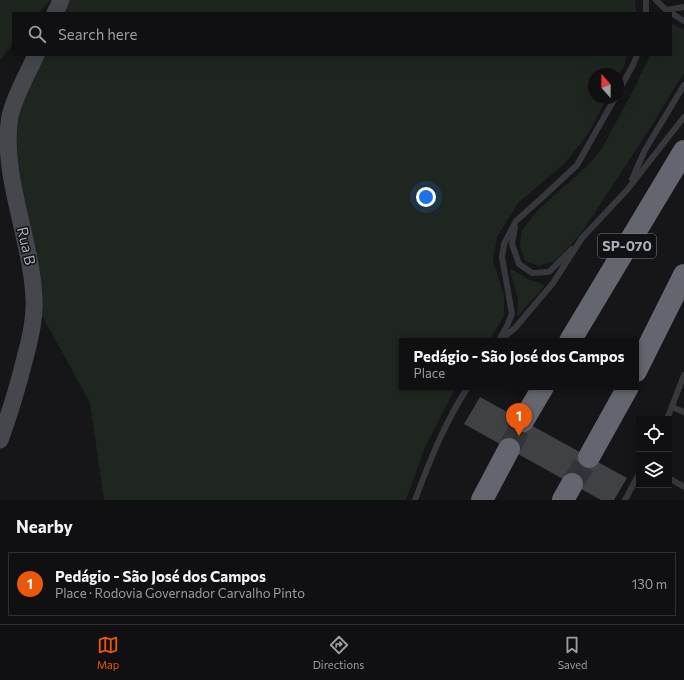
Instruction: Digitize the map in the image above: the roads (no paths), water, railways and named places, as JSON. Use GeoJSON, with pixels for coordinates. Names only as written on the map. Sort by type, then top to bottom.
{"type":"FeatureCollection","features":[{"type":"Feature","properties":{"kind":"highway","name":"SP-070"},"geometry":{"type":"LineString","coordinates":[[572,338],[684,151]]}},
{"type":"Feature","properties":{"kind":"highway"},"geometry":{"type":"LineString","coordinates":[[639,365],[684,275]]}},
{"type":"Feature","properties":{"kind":"highway"},"geometry":{"type":"LineString","coordinates":[[523,421],[541,390]]}},
{"type":"Feature","properties":{"kind":"highway"},"geometry":{"type":"LineString","coordinates":[[589,457],[626,390]]}},
{"type":"Feature","properties":{"kind":"highway"},"geometry":{"type":"LineString","coordinates":[[482,500],[509,449]]}},
{"type":"Feature","properties":{"kind":"street"},"geometry":{"type":"LineString","coordinates":[[55,12],[61,0]]}},
{"type":"Feature","properties":{"kind":"street","name":"Rua B"},"geometry":{"type":"LineString","coordinates":[[0,440],[16,394],[32,334],[34,316],[33,279],[12,186],[7,137],[13,106],[36,56]]}},
{"type":"Feature","properties":{"kind":"lane"},"geometry":{"type":"LineString","coordinates":[[646,0],[646,12]]}},
{"type":"Feature","properties":{"kind":"lane"},"geometry":{"type":"LineString","coordinates":[[656,0],[669,12],[684,8]]}},
{"type":"Feature","properties":{"kind":"lane"},"geometry":{"type":"LineString","coordinates":[[672,14],[684,21]]}},
{"type":"Feature","properties":{"kind":"lane"},"geometry":{"type":"LineString","coordinates":[[624,81],[633,65],[636,56]]}},
{"type":"Feature","properties":{"kind":"lane"},"geometry":{"type":"LineString","coordinates":[[627,190],[645,150],[684,85]]}},
{"type":"Feature","properties":{"kind":"lane"},"geometry":{"type":"LineString","coordinates":[[501,338],[512,314],[502,257],[504,244],[516,221],[577,165],[612,104]]}},
{"type":"Feature","properties":{"kind":"lane"},"geometry":{"type":"LineString","coordinates":[[516,221],[512,244],[519,264],[532,273],[549,272],[627,190],[684,117]]}},
{"type":"Feature","properties":{"kind":"lane"},"geometry":{"type":"LineString","coordinates":[[503,338],[515,328],[553,283],[582,238]]}},
{"type":"Feature","properties":{"kind":"lane"},"geometry":{"type":"LineString","coordinates":[[668,416],[684,375]]}},
{"type":"Feature","properties":{"kind":"lane"},"geometry":{"type":"LineString","coordinates":[[415,500],[431,458],[455,407],[466,390]]}},
{"type":"Feature","properties":{"kind":"lane"},"geometry":{"type":"LineString","coordinates":[[672,407],[684,412]]}},
{"type":"Feature","properties":{"kind":"lane"},"geometry":{"type":"LineString","coordinates":[[625,500],[636,480]]}},
{"type":"Feature","properties":{"kind":"lane"},"geometry":{"type":"LineString","coordinates":[[672,480],[684,488]]}},
{"type":"Feature","properties":{"kind":"tunnel"},"geometry":{"type":"LineString","coordinates":[[509,449],[523,421]]}},
{"type":"Feature","properties":{"kind":"tunnel"},"geometry":{"type":"LineString","coordinates":[[572,484],[589,457]]}},
{"type":"Feature","properties":{"kind":"place","name":"Pedágio - São José dos Campos"},"geometry":{"type":"Point","coordinates":[519,436]}}]}
